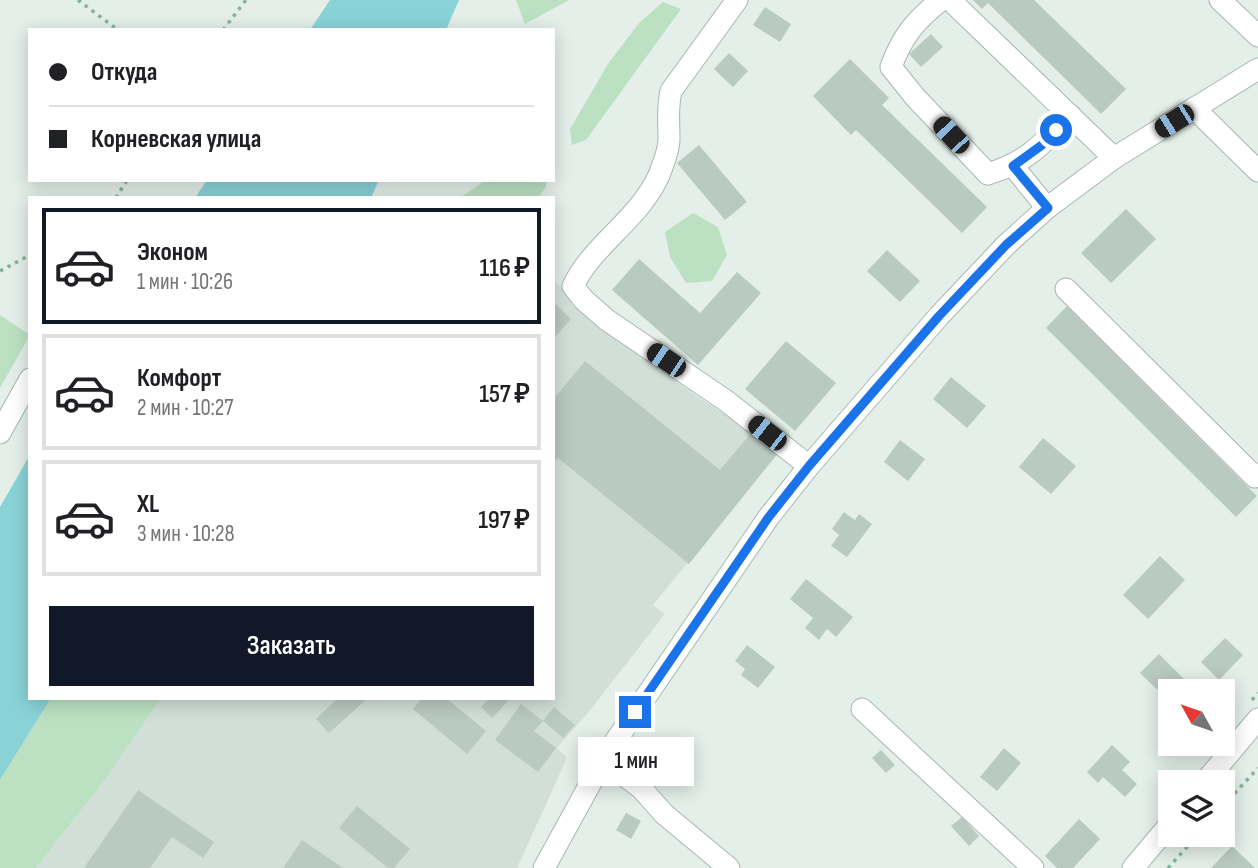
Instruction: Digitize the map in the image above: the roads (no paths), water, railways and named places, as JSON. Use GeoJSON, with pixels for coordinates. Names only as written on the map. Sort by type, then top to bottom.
{"type":"FeatureCollection","features":[{"type":"Feature","properties":{"kind":"street"},"geometry":{"type":"LineString","coordinates":[[737,0],[671,91],[667,106],[669,142],[659,176],[636,212],[581,270],[573,286],[584,300],[607,320],[725,400],[809,466]]}},
{"type":"Feature","properties":{"kind":"street"},"geometry":{"type":"LineString","coordinates":[[941,0],[918,19],[899,46],[891,67],[915,97],[988,174],[1013,166],[1042,145],[1070,115]]}},
{"type":"Feature","properties":{"kind":"street"},"geometry":{"type":"LineString","coordinates":[[950,0],[1114,158]]}},
{"type":"Feature","properties":{"kind":"street"},"geometry":{"type":"LineString","coordinates":[[1220,0],[1258,36]]}},
{"type":"Feature","properties":{"kind":"street"},"geometry":{"type":"LineString","coordinates":[[544,868],[603,760],[768,518],[809,466],[939,316],[1006,245],[1048,208],[1114,158],[1258,69]]}},
{"type":"Feature","properties":{"kind":"street"},"geometry":{"type":"LineString","coordinates":[[1194,108],[1258,171]]}},
{"type":"Feature","properties":{"kind":"street"},"geometry":{"type":"LineString","coordinates":[[1013,166],[1048,208]]}},
{"type":"Feature","properties":{"kind":"street"},"geometry":{"type":"LineString","coordinates":[[1066,289],[1255,477],[1258,474]]}},
{"type":"Feature","properties":{"kind":"street"},"geometry":{"type":"LineString","coordinates":[[0,433],[28,383]]}},
{"type":"Feature","properties":{"kind":"street"},"geometry":{"type":"LineString","coordinates":[[862,709],[1033,868]]}},
{"type":"Feature","properties":{"kind":"street"},"geometry":{"type":"LineString","coordinates":[[1215,770],[1258,719]]}},
{"type":"Feature","properties":{"kind":"street"},"geometry":{"type":"LineString","coordinates":[[603,760],[641,788],[663,814],[729,868]]}},
{"type":"Feature","properties":{"kind":"street"},"geometry":{"type":"LineString","coordinates":[[1133,868],[1158,838]]}},
{"type":"Feature","properties":{"kind":"water"},"geometry":{"type":"Polygon","coordinates":[[[330,0],[459,0],[447,28],[311,28],[330,0]]]}},
{"type":"Feature","properties":{"kind":"water"},"geometry":{"type":"Polygon","coordinates":[[[206,182],[378,182],[372,196],[196,196],[206,182]]]}},
{"type":"Feature","properties":{"kind":"water"},"geometry":{"type":"Polygon","coordinates":[[[28,458],[28,700],[50,700],[0,780],[0,507],[28,458]]]}}]}
